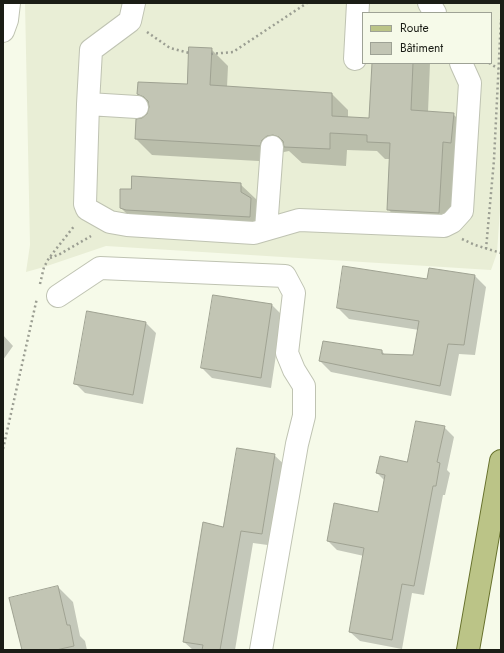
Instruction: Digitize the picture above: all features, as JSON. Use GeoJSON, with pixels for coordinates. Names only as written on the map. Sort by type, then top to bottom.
{"type":"FeatureCollection","features":[{"type":"Feature","properties":{"kind":"main road"},"geometry":{"type":"LineString","coordinates":[[468,650],[501,461]]}},
{"type":"Feature","properties":{"kind":"lane"},"geometry":{"type":"LineString","coordinates":[[3,32],[7,20],[9,3]]}},
{"type":"Feature","properties":{"kind":"lane"},"geometry":{"type":"LineString","coordinates":[[355,59],[358,3]]}},
{"type":"Feature","properties":{"kind":"lane"},"geometry":{"type":"LineString","coordinates":[[429,3],[434,12]]}},
{"type":"Feature","properties":{"kind":"lane"},"geometry":{"type":"LineString","coordinates":[[132,12],[91,50],[85,198],[87,209],[110,222],[127,225],[254,233],[299,220],[444,226],[452,222],[462,211],[470,83],[461,64]]}},
{"type":"Feature","properties":{"kind":"lane"},"geometry":{"type":"LineString","coordinates":[[88,104],[137,107]]}},
{"type":"Feature","properties":{"kind":"lane"},"geometry":{"type":"LineString","coordinates":[[266,229],[272,147]]}},
{"type":"Feature","properties":{"kind":"lane"},"geometry":{"type":"LineString","coordinates":[[48,293],[100,268],[285,276],[294,293],[287,353],[294,370],[304,386],[304,416],[297,444],[261,650]]}},
{"type":"Feature","properties":{"kind":"path"},"geometry":{"type":"LineString","coordinates":[[211,54],[233,52],[307,3]]}},
{"type":"Feature","properties":{"kind":"path"},"geometry":{"type":"LineString","coordinates":[[132,12],[170,48],[188,53]]}},
{"type":"Feature","properties":{"kind":"path"},"geometry":{"type":"LineString","coordinates":[[486,248],[494,160],[501,19]]}},
{"type":"Feature","properties":{"kind":"path"},"geometry":{"type":"LineString","coordinates":[[491,64],[499,69]]}},
{"type":"Feature","properties":{"kind":"path"},"geometry":{"type":"LineString","coordinates":[[48,293],[44,267],[49,258],[87,209]]}},
{"type":"Feature","properties":{"kind":"path"},"geometry":{"type":"LineString","coordinates":[[444,226],[450,234],[474,245],[501,253]]}},
{"type":"Feature","properties":{"kind":"path"},"geometry":{"type":"LineString","coordinates":[[49,258],[60,254],[92,235]]}},
{"type":"Feature","properties":{"kind":"path"},"geometry":{"type":"LineString","coordinates":[[3,449],[37,298]]}},
{"type":"Feature","properties":{"kind":"shaded area"},"geometry":{"type":"Polygon","coordinates":[[[25,3],[501,3],[501,195],[497,253],[491,270],[106,246],[26,272],[30,245],[25,3]]]}},
{"type":"Feature","properties":{"kind":"building"},"geometry":{"type":"Polygon","coordinates":[[[189,47],[212,48],[210,85],[332,93],[332,116],[369,118],[372,64],[413,64],[411,110],[454,113],[451,143],[443,142],[439,213],[387,210],[390,143],[367,142],[367,135],[330,133],[330,149],[284,147],[283,141],[279,137],[273,135],[267,136],[262,140],[260,146],[135,139],[136,119],[142,118],[147,114],[149,107],[148,101],[144,97],[137,94],[138,82],[187,84],[189,47]]]}},
{"type":"Feature","properties":{"kind":"building"},"geometry":{"type":"Polygon","coordinates":[[[132,176],[241,183],[241,192],[251,198],[250,217],[126,210],[120,208],[120,189],[131,189],[132,176]]]}},
{"type":"Feature","properties":{"kind":"building"},"geometry":{"type":"Polygon","coordinates":[[[343,266],[427,279],[429,268],[475,275],[464,345],[448,344],[440,386],[319,361],[323,341],[382,350],[382,354],[413,355],[419,321],[337,308],[343,266]]]}},
{"type":"Feature","properties":{"kind":"building"},"geometry":{"type":"Polygon","coordinates":[[[213,295],[272,304],[261,378],[201,368],[213,295]]]}},
{"type":"Feature","properties":{"kind":"building"},"geometry":{"type":"Polygon","coordinates":[[[87,311],[146,322],[133,395],[74,384],[87,311]]]}},
{"type":"Feature","properties":{"kind":"building"},"geometry":{"type":"Polygon","coordinates":[[[416,421],[445,426],[437,462],[440,463],[436,486],[433,486],[414,586],[402,584],[392,640],[349,632],[364,548],[327,541],[334,503],[378,512],[385,475],[376,473],[380,456],[407,462],[416,421]]]}},
{"type":"Feature","properties":{"kind":"building"},"geometry":{"type":"Polygon","coordinates":[[[237,448],[275,454],[262,534],[241,531],[220,650],[202,650],[203,645],[183,642],[203,522],[223,527],[237,448]]]}},
{"type":"Feature","properties":{"kind":"building"},"geometry":{"type":"Polygon","coordinates":[[[58,586],[67,625],[70,625],[74,646],[56,650],[22,650],[9,598],[58,586]]]}}]}
